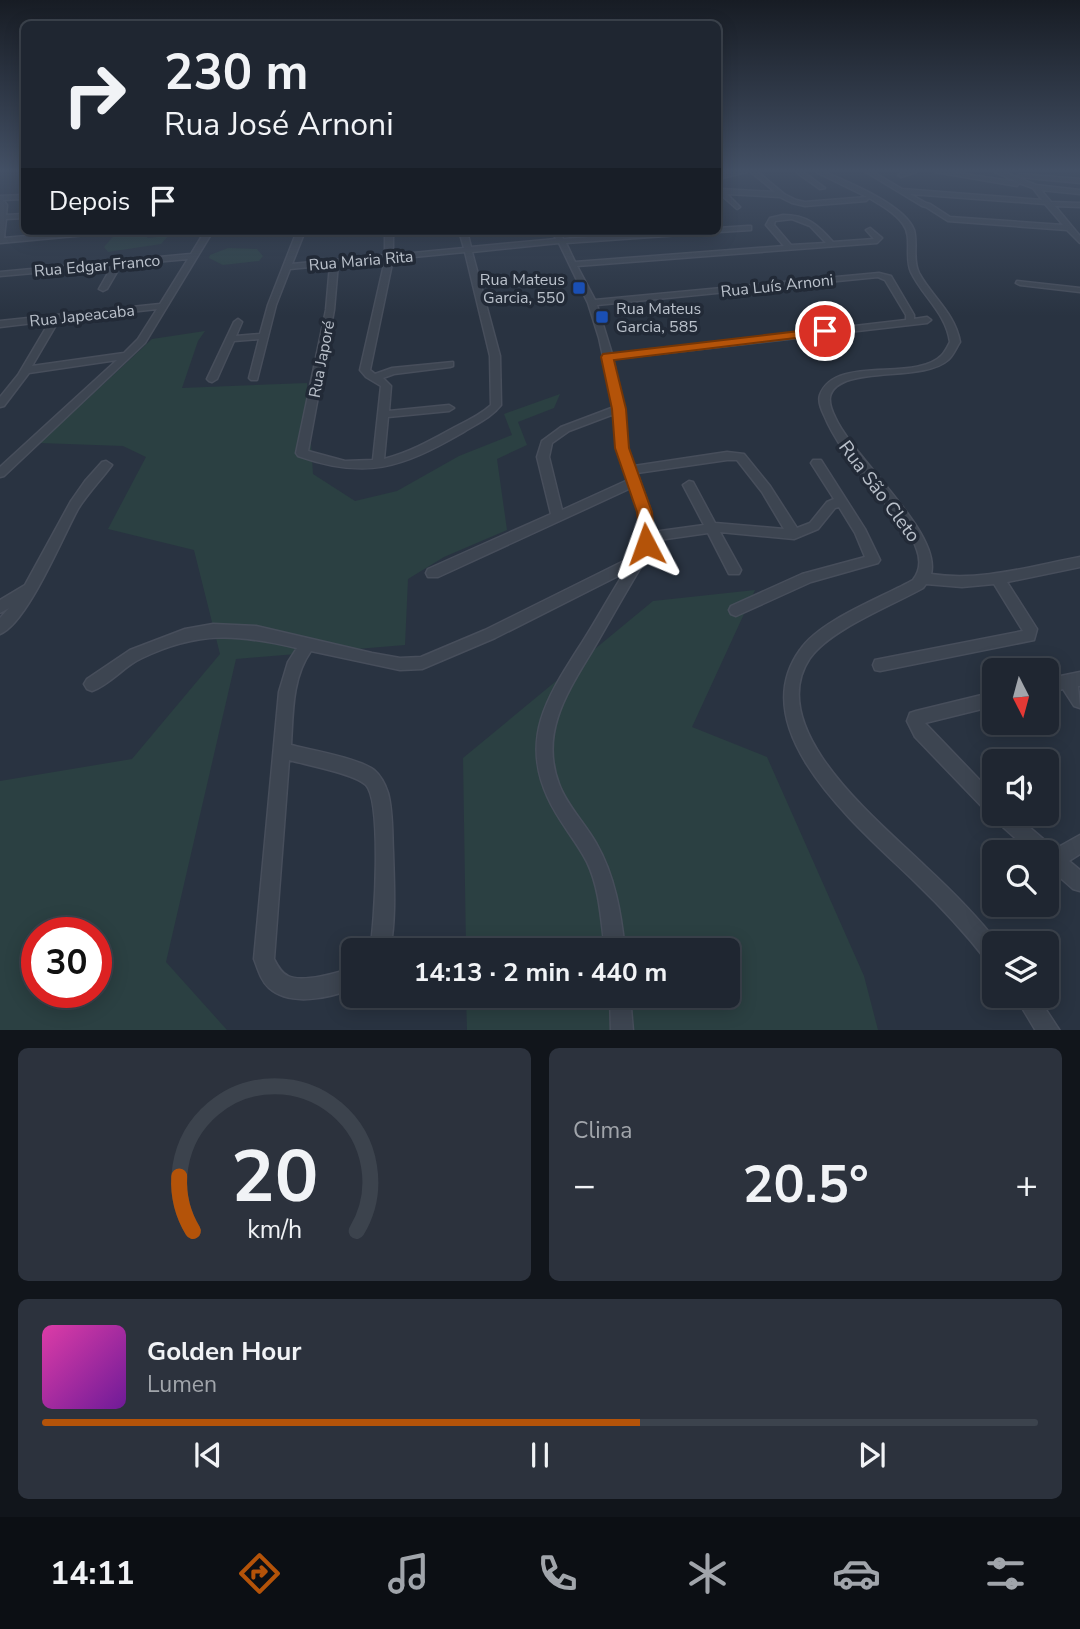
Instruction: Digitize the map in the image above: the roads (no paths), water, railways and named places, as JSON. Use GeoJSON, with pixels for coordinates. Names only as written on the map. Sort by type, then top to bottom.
{"type":"FeatureCollection","features":[{"type":"Feature","properties":{"kind":"street"},"geometry":{"type":"LineString","coordinates":[[3,220],[0,241],[51,235]]}},
{"type":"Feature","properties":{"kind":"street"},"geometry":{"type":"LineString","coordinates":[[772,220],[771,225],[789,247]]}},
{"type":"Feature","properties":{"kind":"street"},"geometry":{"type":"LineString","coordinates":[[809,220],[832,244]]}},
{"type":"Feature","properties":{"kind":"street","name":"Rua São Cleto"},"geometry":{"type":"LineString","coordinates":[[902,220],[908,225],[913,245],[914,268],[955,337],[953,349],[939,364],[921,370],[846,379],[831,387],[824,396],[824,410],[835,430],[914,530],[926,559],[923,578]]}},
{"type":"Feature","properties":{"kind":"street"},"geometry":{"type":"LineString","coordinates":[[962,220],[1069,228]]}},
{"type":"Feature","properties":{"kind":"street"},"geometry":{"type":"LineString","coordinates":[[1063,220],[1080,241]]}},
{"type":"Feature","properties":{"kind":"street"},"geometry":{"type":"LineString","coordinates":[[721,230],[748,228]]}},
{"type":"Feature","properties":{"kind":"street"},"geometry":{"type":"LineString","coordinates":[[573,264],[877,241],[870,230]]}},
{"type":"Feature","properties":{"kind":"street"},"geometry":{"type":"LineString","coordinates":[[0,473],[147,335],[207,235]]}},
{"type":"Feature","properties":{"kind":"street"},"geometry":{"type":"LineString","coordinates":[[254,378],[272,304],[299,235]]}},
{"type":"Feature","properties":{"kind":"street"},"geometry":{"type":"LineString","coordinates":[[389,235],[390,258],[365,370],[366,374],[376,377],[386,386],[386,414],[378,465],[408,457],[428,447],[491,411],[496,405],[495,356],[464,235]]}},
{"type":"Feature","properties":{"kind":"street"},"geometry":{"type":"LineString","coordinates":[[603,235],[559,236],[592,303],[608,357],[619,409],[622,448],[645,512],[647,537],[639,559],[556,693],[547,720],[543,755],[551,784],[564,810],[594,856],[605,881],[614,938]]}},
{"type":"Feature","properties":{"kind":"street","name":"Rua Maria Rita"},"geometry":{"type":"LineString","coordinates":[[286,267],[468,250],[559,236]]}},
{"type":"Feature","properties":{"kind":"street","name":"Rua Edgar Franco"},"geometry":{"type":"LineString","coordinates":[[0,274],[194,256]]}},
{"type":"Feature","properties":{"kind":"street"},"geometry":{"type":"LineString","coordinates":[[103,289],[118,263]]}},
{"type":"Feature","properties":{"kind":"street","name":"Rua Japoré"},"geometry":{"type":"LineString","coordinates":[[334,263],[330,310],[302,453],[346,467],[378,465]]}},
{"type":"Feature","properties":{"kind":"street"},"geometry":{"type":"LineString","coordinates":[[879,275],[888,278],[910,315],[910,322]]}},
{"type":"Feature","properties":{"kind":"street","name":"Rua Luís Arnoni"},"geometry":{"type":"LineString","coordinates":[[592,303],[879,275]]}},
{"type":"Feature","properties":{"kind":"street"},"geometry":{"type":"LineString","coordinates":[[1020,283],[1080,290]]}},
{"type":"Feature","properties":{"kind":"street","name":"Rua Japeacaba"},"geometry":{"type":"LineString","coordinates":[[0,324],[164,306]]}},
{"type":"Feature","properties":{"kind":"street"},"geometry":{"type":"LineString","coordinates":[[0,404],[27,370],[55,318]]}},
{"type":"Feature","properties":{"kind":"street"},"geometry":{"type":"LineString","coordinates":[[608,357],[927,320]]}},
{"type":"Feature","properties":{"kind":"street"},"geometry":{"type":"LineString","coordinates":[[212,379],[238,322]]}},
{"type":"Feature","properties":{"kind":"street"},"geometry":{"type":"LineString","coordinates":[[230,339],[264,336]]}},
{"type":"Feature","properties":{"kind":"street"},"geometry":{"type":"LineString","coordinates":[[27,370],[128,355]]}},
{"type":"Feature","properties":{"kind":"street"},"geometry":{"type":"LineString","coordinates":[[376,377],[392,371],[450,364]]}},
{"type":"Feature","properties":{"kind":"street"},"geometry":{"type":"LineString","coordinates":[[386,414],[449,408]]}},
{"type":"Feature","properties":{"kind":"street"},"geometry":{"type":"LineString","coordinates":[[558,517],[543,457],[547,441],[565,429],[619,409]]}},
{"type":"Feature","properties":{"kind":"street"},"geometry":{"type":"LineString","coordinates":[[433,573],[558,517],[632,476],[727,456],[740,457],[766,489],[794,534]]}},
{"type":"Feature","properties":{"kind":"street"},"geometry":{"type":"LineString","coordinates":[[736,610],[807,578],[872,562],[861,532],[817,463]]}},
{"type":"Feature","properties":{"kind":"street"},"geometry":{"type":"LineString","coordinates":[[0,628],[29,589],[78,495],[106,466]]}},
{"type":"Feature","properties":{"kind":"street"},"geometry":{"type":"LineString","coordinates":[[689,485],[734,570]]}},
{"type":"Feature","properties":{"kind":"street"},"geometry":{"type":"LineString","coordinates":[[647,537],[711,527],[794,534],[814,526],[831,505],[841,501]]}},
{"type":"Feature","properties":{"kind":"street"},"geometry":{"type":"LineString","coordinates":[[92,684],[135,654],[185,635],[237,629],[400,664],[432,660],[639,559]]}},
{"type":"Feature","properties":{"kind":"street"},"geometry":{"type":"LineString","coordinates":[[982,940],[955,908],[832,785],[813,761],[804,743],[789,697],[801,660],[814,644],[918,584],[923,578],[943,583],[1080,563]]}},
{"type":"Feature","properties":{"kind":"street"},"geometry":{"type":"LineString","coordinates":[[880,665],[1030,636],[1030,629],[997,577]]}},
{"type":"Feature","properties":{"kind":"street"},"geometry":{"type":"LineString","coordinates":[[0,607],[29,589]]}},
{"type":"Feature","properties":{"kind":"street"},"geometry":{"type":"LineString","coordinates":[[307,645],[291,672],[264,959],[268,972],[288,989],[341,982]]}},
{"type":"Feature","properties":{"kind":"street"},"geometry":{"type":"LineString","coordinates":[[1073,680],[1080,701]]}},
{"type":"Feature","properties":{"kind":"street"},"geometry":{"type":"LineString","coordinates":[[982,702],[916,718],[921,732],[982,795]]}},
{"type":"Feature","properties":{"kind":"street"},"geometry":{"type":"LineString","coordinates":[[282,750],[362,772],[371,778],[377,788],[382,812],[384,938]]}},
{"type":"Feature","properties":{"kind":"street"},"geometry":{"type":"LineString","coordinates":[[1013,826],[1026,840]]}},
{"type":"Feature","properties":{"kind":"street"},"geometry":{"type":"LineString","coordinates":[[1059,855],[1080,844]]}},
{"type":"Feature","properties":{"kind":"street"},"geometry":{"type":"LineString","coordinates":[[1059,869],[1080,882]]}},
{"type":"Feature","properties":{"kind":"street"},"geometry":{"type":"LineString","coordinates":[[621,1008],[622,1030]]}},
{"type":"Feature","properties":{"kind":"street"},"geometry":{"type":"LineString","coordinates":[[1033,1008],[1048,1030]]}},
{"type":"Feature","properties":{"kind":"place","name":"Rua Mateus Garcia, 550"},"geometry":{"type":"Point","coordinates":[579,288]}},
{"type":"Feature","properties":{"kind":"place","name":"Rua Mateus Garcia, 585"},"geometry":{"type":"Point","coordinates":[602,317]}}]}
